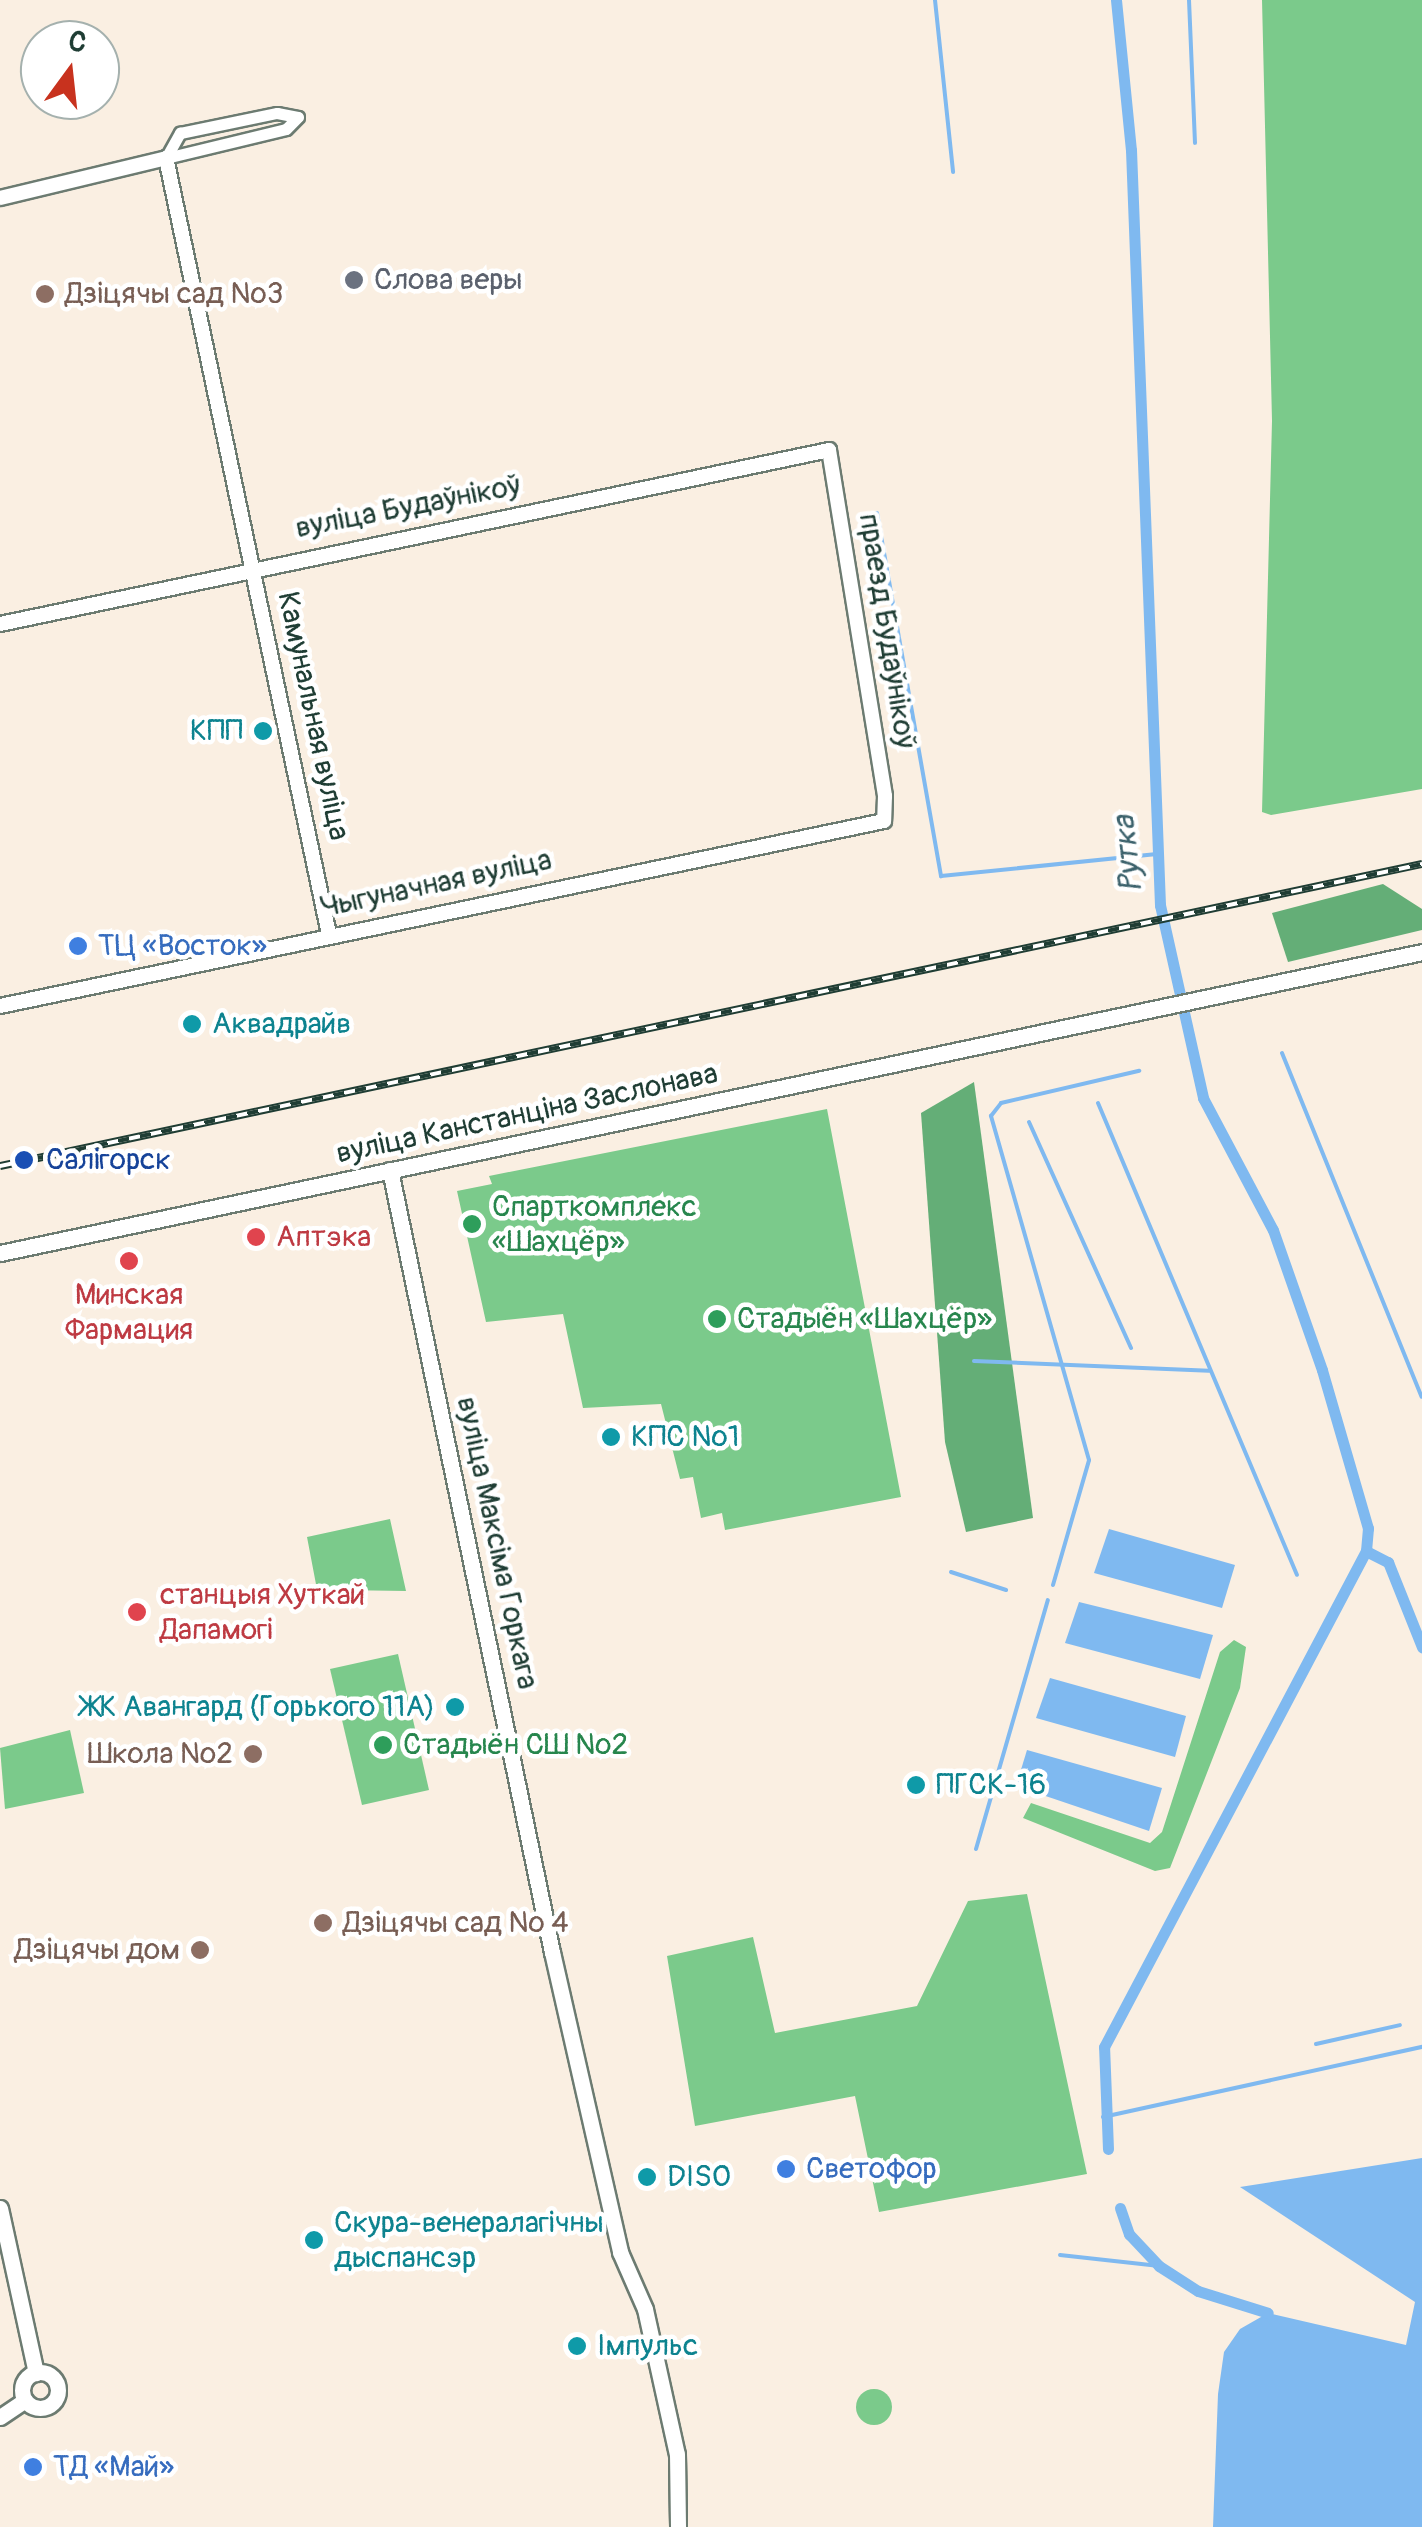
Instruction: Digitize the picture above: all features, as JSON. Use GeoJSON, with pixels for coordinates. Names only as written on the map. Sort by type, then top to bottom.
{"type":"FeatureCollection","features":[{"type":"Feature","properties":{"kind":"main road","name":"вуліца Канстанціна Заслонава"},"geometry":{"type":"LineString","coordinates":[[0,1253],[1422,952]]}},
{"type":"Feature","properties":{"kind":"main road","name":"вуліца Максіма Горкага"},"geometry":{"type":"LineString","coordinates":[[390,1170],[552,1952],[677,2454],[678,2527]]}},
{"type":"Feature","properties":{"kind":"main road"},"geometry":{"type":"LineString","coordinates":[[0,2208],[36,2373]]}},
{"type":"Feature","properties":{"kind":"main road"},"geometry":{"type":"LineString","coordinates":[[25,2400],[23,2384],[36,2373]]}},
{"type":"Feature","properties":{"kind":"main road"},"geometry":{"type":"LineString","coordinates":[[25,2400],[44,2408],[58,2395],[53,2378],[36,2373]]}},
{"type":"Feature","properties":{"kind":"main road"},"geometry":{"type":"LineString","coordinates":[[0,2417],[25,2400]]}},
{"type":"Feature","properties":{"kind":"street"},"geometry":{"type":"LineString","coordinates":[[0,198],[166,158],[286,129],[298,117],[277,113],[180,133],[166,158]]}},
{"type":"Feature","properties":{"kind":"street","name":"Камунальная вуліца"},"geometry":{"type":"LineString","coordinates":[[166,158],[329,934]]}},
{"type":"Feature","properties":{"kind":"street","name":"вуліца Будаўнікоў"},"geometry":{"type":"LineString","coordinates":[[0,624],[254,566],[829,450]]}},
{"type":"Feature","properties":{"kind":"street","name":"праезд Будаўнікоў"},"geometry":{"type":"LineString","coordinates":[[829,450],[884,821]]}},
{"type":"Feature","properties":{"kind":"street","name":"Чыгуначная вуліца"},"geometry":{"type":"LineString","coordinates":[[0,1006],[329,934],[884,821]]}},
{"type":"Feature","properties":{"kind":"green space"},"geometry":{"type":"Polygon","coordinates":[[[1262,0],[1422,0],[1422,789],[1271,815],[1262,812],[1272,421],[1262,0]]]}},
{"type":"Feature","properties":{"kind":"green space"},"geometry":{"type":"Polygon","coordinates":[[[1383,884],[1422,909],[1422,930],[1288,962],[1272,913],[1383,884]]]}},
{"type":"Feature","properties":{"kind":"green space"},"geometry":{"type":"Polygon","coordinates":[[[974,1082],[1033,1518],[966,1532],[945,1442],[921,1113],[974,1082]]]}},
{"type":"Feature","properties":{"kind":"green space","name":"Стадыён «Шахцёр»"},"geometry":{"type":"Polygon","coordinates":[[[827,1109],[901,1497],[725,1530],[722,1513],[701,1518],[693,1477],[680,1479],[661,1404],[583,1408],[563,1314],[486,1322],[457,1191],[492,1184],[489,1176],[827,1109]]]}},
{"type":"Feature","properties":{"kind":"green space"},"geometry":{"type":"Polygon","coordinates":[[[390,1519],[406,1591],[340,1590],[319,1600],[307,1537],[390,1519]]]}},
{"type":"Feature","properties":{"kind":"green space"},"geometry":{"type":"Polygon","coordinates":[[[1234,1640],[1246,1647],[1240,1688],[1170,1868],[1155,1871],[1023,1818],[1031,1803],[1150,1843],[1162,1832],[1220,1652],[1234,1640]]]}},
{"type":"Feature","properties":{"kind":"green space","name":"Стадыён СШ №2"},"geometry":{"type":"Polygon","coordinates":[[[398,1654],[429,1790],[362,1805],[330,1669],[398,1654]]]}},
{"type":"Feature","properties":{"kind":"green space"},"geometry":{"type":"Polygon","coordinates":[[[70,1730],[84,1793],[5,1809],[0,1748],[70,1730]]]}},
{"type":"Feature","properties":{"kind":"green space"},"geometry":{"type":"Polygon","coordinates":[[[1027,1894],[1087,2174],[879,2212],[855,2096],[695,2126],[667,1956],[753,1937],[775,2033],[917,2006],[968,1901],[1027,1894]]]}},
{"type":"Feature","properties":{"kind":"green space"},"geometry":{"type":"Polygon","coordinates":[[[874,2389],[887,2394],[892,2407],[887,2420],[874,2425],[861,2420],[856,2407],[861,2394],[874,2389]]]}},
{"type":"Feature","properties":{"kind":"water"},"geometry":{"type":"Polygon","coordinates":[[[1109,1529],[1235,1565],[1222,1608],[1094,1573],[1109,1529]]]}},
{"type":"Feature","properties":{"kind":"water"},"geometry":{"type":"Polygon","coordinates":[[[1079,1602],[1213,1635],[1200,1679],[1065,1643],[1079,1602]]]}},
{"type":"Feature","properties":{"kind":"water"},"geometry":{"type":"Polygon","coordinates":[[[1050,1678],[1186,1716],[1175,1757],[1036,1718],[1050,1678]]]}},
{"type":"Feature","properties":{"kind":"water"},"geometry":{"type":"Polygon","coordinates":[[[1027,1750],[1162,1788],[1149,1831],[1016,1786],[1027,1750]]]}},
{"type":"Feature","properties":{"kind":"water"},"geometry":{"type":"Polygon","coordinates":[[[1422,2158],[1422,2527],[1213,2527],[1218,2394],[1224,2352],[1240,2329],[1268,2313],[1406,2345],[1415,2302],[1240,2187],[1422,2158]]]}},
{"type":"Feature","properties":{"kind":"waterway"},"geometry":{"type":"LineString","coordinates":[[935,0],[953,172]]}},
{"type":"Feature","properties":{"kind":"waterway","name":"Рутка"},"geometry":{"type":"LineString","coordinates":[[1116,0],[1131,150],[1160,905],[1203,1098],[1273,1230],[1322,1370],[1368,1528],[1366,1551],[1388,1562],[1422,1647]]}},
{"type":"Feature","properties":{"kind":"waterway"},"geometry":{"type":"LineString","coordinates":[[1189,0],[1195,143]]}},
{"type":"Feature","properties":{"kind":"waterway"},"geometry":{"type":"LineString","coordinates":[[877,513],[941,876],[1157,854]]}},
{"type":"Feature","properties":{"kind":"waterway"},"geometry":{"type":"LineString","coordinates":[[1282,1053],[1422,1397]]}},
{"type":"Feature","properties":{"kind":"waterway"},"geometry":{"type":"LineString","coordinates":[[1053,1585],[1089,1460],[991,1116],[1001,1103],[1139,1071]]}},
{"type":"Feature","properties":{"kind":"waterway"},"geometry":{"type":"LineString","coordinates":[[1098,1103],[1297,1575]]}},
{"type":"Feature","properties":{"kind":"waterway"},"geometry":{"type":"LineString","coordinates":[[1029,1122],[1131,1348]]}},
{"type":"Feature","properties":{"kind":"waterway"},"geometry":{"type":"LineString","coordinates":[[974,1361],[1209,1371]]}},
{"type":"Feature","properties":{"kind":"waterway"},"geometry":{"type":"LineString","coordinates":[[1108,2149],[1104,2047],[1366,1551]]}},
{"type":"Feature","properties":{"kind":"waterway"},"geometry":{"type":"LineString","coordinates":[[951,1572],[1006,1590]]}},
{"type":"Feature","properties":{"kind":"waterway"},"geometry":{"type":"LineString","coordinates":[[976,1849],[1048,1600]]}},
{"type":"Feature","properties":{"kind":"waterway"},"geometry":{"type":"LineString","coordinates":[[1316,2044],[1400,2025]]}},
{"type":"Feature","properties":{"kind":"waterway"},"geometry":{"type":"LineString","coordinates":[[1103,2117],[1422,2047]]}},
{"type":"Feature","properties":{"kind":"waterway"},"geometry":{"type":"LineString","coordinates":[[1120,2208],[1129,2234],[1159,2266],[1198,2291],[1268,2313]]}},
{"type":"Feature","properties":{"kind":"waterway"},"geometry":{"type":"LineString","coordinates":[[1060,2255],[1159,2266]]}},
{"type":"Feature","properties":{"kind":"railway"},"geometry":{"type":"LineString","coordinates":[[0,1166],[1422,864]]}},
{"type":"Feature","properties":{"kind":"place","name":"Слова веры"},"geometry":{"type":"Point","coordinates":[354,280]}},
{"type":"Feature","properties":{"kind":"place","name":"Дзіцячы сад №3"},"geometry":{"type":"Point","coordinates":[45,294]}},
{"type":"Feature","properties":{"kind":"place","name":"КПП"},"geometry":{"type":"Point","coordinates":[263,731]}},
{"type":"Feature","properties":{"kind":"place","name":"ТЦ «Восток»"},"geometry":{"type":"Point","coordinates":[78,946]}},
{"type":"Feature","properties":{"kind":"place","name":"Аквадрайв"},"geometry":{"type":"Point","coordinates":[192,1024]}},
{"type":"Feature","properties":{"kind":"place","name":"Салігорск"},"geometry":{"type":"Point","coordinates":[24,1160]}},
{"type":"Feature","properties":{"kind":"place","name":"Спарткомплекс «Шахцёр»"},"geometry":{"type":"Point","coordinates":[472,1224]}},
{"type":"Feature","properties":{"kind":"place","name":"Аптэка"},"geometry":{"type":"Point","coordinates":[256,1237]}},
{"type":"Feature","properties":{"kind":"place","name":"Минская Фармация"},"geometry":{"type":"Point","coordinates":[129,1261]}},
{"type":"Feature","properties":{"kind":"place","name":"Стадыён «Шахцёр»"},"geometry":{"type":"Point","coordinates":[717,1319]}},
{"type":"Feature","properties":{"kind":"place","name":"КПС №1"},"geometry":{"type":"Point","coordinates":[611,1437]}},
{"type":"Feature","properties":{"kind":"place","name":"станцыя Хуткай Дапамогі"},"geometry":{"type":"Point","coordinates":[137,1612]}},
{"type":"Feature","properties":{"kind":"place","name":"ЖК Авангард (Горького 11А)"},"geometry":{"type":"Point","coordinates":[455,1707]}},
{"type":"Feature","properties":{"kind":"place","name":"Стадыён СШ №2"},"geometry":{"type":"Point","coordinates":[383,1745]}},
{"type":"Feature","properties":{"kind":"place","name":"Школа №2"},"geometry":{"type":"Point","coordinates":[253,1754]}},
{"type":"Feature","properties":{"kind":"place","name":"ПГСК-16"},"geometry":{"type":"Point","coordinates":[916,1785]}},
{"type":"Feature","properties":{"kind":"place","name":"Дзіцячы сад № 4"},"geometry":{"type":"Point","coordinates":[323,1923]}},
{"type":"Feature","properties":{"kind":"place","name":"Дзіцячы дом"},"geometry":{"type":"Point","coordinates":[200,1950]}},
{"type":"Feature","properties":{"kind":"place","name":"Светофор"},"geometry":{"type":"Point","coordinates":[786,2169]}},
{"type":"Feature","properties":{"kind":"place","name":"DISO"},"geometry":{"type":"Point","coordinates":[647,2177]}},
{"type":"Feature","properties":{"kind":"place","name":"Скура-венералагічны дыспансэр"},"geometry":{"type":"Point","coordinates":[314,2240]}},
{"type":"Feature","properties":{"kind":"place","name":"Імпульс"},"geometry":{"type":"Point","coordinates":[577,2346]}},
{"type":"Feature","properties":{"kind":"place","name":"ТД «Май»"},"geometry":{"type":"Point","coordinates":[33,2467]}}]}
